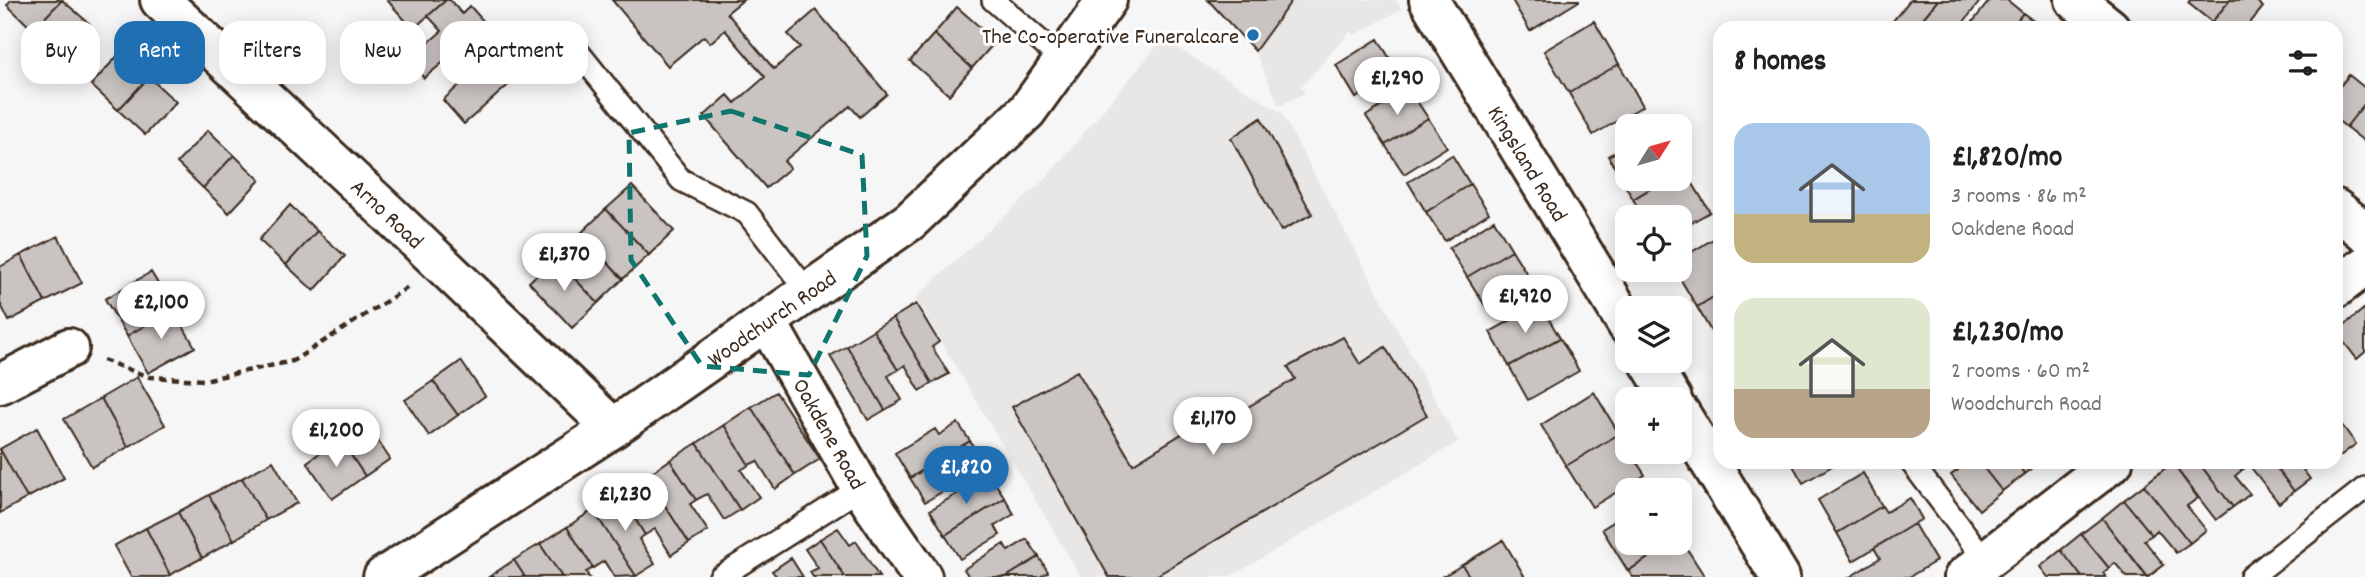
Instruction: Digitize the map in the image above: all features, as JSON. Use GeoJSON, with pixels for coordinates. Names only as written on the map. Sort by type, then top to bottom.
{"type":"FeatureCollection","features":[{"type":"Feature","properties":{"kind":"street","name":"Arno Road"},"geometry":{"type":"LineString","coordinates":[[160,0],[613,428]]}},
{"type":"Feature","properties":{"kind":"street","name":"Woodchurch Road"},"geometry":{"type":"LineString","coordinates":[[383,577],[613,428],[910,221],[1027,111],[1107,0]]}},
{"type":"Feature","properties":{"kind":"street","name":"Kingsland Road"},"geometry":{"type":"LineString","coordinates":[[1429,0],[1615,306]]}},
{"type":"Feature","properties":{"kind":"street"},"geometry":{"type":"LineString","coordinates":[[2074,0],[2100,21]]}},
{"type":"Feature","properties":{"kind":"street"},"geometry":{"type":"LineString","coordinates":[[2343,215],[2365,232]]}},
{"type":"Feature","properties":{"kind":"street"},"geometry":{"type":"LineString","coordinates":[[2343,283],[2365,266]]}},
{"type":"Feature","properties":{"kind":"street","name":"Oakdene Road"},"geometry":{"type":"LineString","coordinates":[[766,322],[861,488],[922,577]]}},
{"type":"Feature","properties":{"kind":"street"},"geometry":{"type":"LineString","coordinates":[[0,384],[69,348]]}},
{"type":"Feature","properties":{"kind":"street"},"geometry":{"type":"LineString","coordinates":[[1692,433],[1713,467]]}},
{"type":"Feature","properties":{"kind":"street"},"geometry":{"type":"LineString","coordinates":[[1714,469],[1780,577]]}},
{"type":"Feature","properties":{"kind":"street"},"geometry":{"type":"LineString","coordinates":[[1975,569],[2104,469]]}},
{"type":"Feature","properties":{"kind":"lane"},"geometry":{"type":"LineString","coordinates":[[993,0],[1063,61]]}},
{"type":"Feature","properties":{"kind":"lane"},"geometry":{"type":"LineString","coordinates":[[588,64],[681,180],[747,213],[808,292]]}},
{"type":"Feature","properties":{"kind":"lane"},"geometry":{"type":"LineString","coordinates":[[1915,469],[1975,569]]}},
{"type":"Feature","properties":{"kind":"lane"},"geometry":{"type":"LineString","coordinates":[[720,577],[861,488]]}},
{"type":"Feature","properties":{"kind":"lane"},"geometry":{"type":"LineString","coordinates":[[2251,577],[2365,488]]}},
{"type":"Feature","properties":{"kind":"path"},"geometry":{"type":"LineString","coordinates":[[69,348],[149,377],[204,380],[281,364],[293,361],[443,266]]}},
{"type":"Feature","properties":{"kind":"highlighted area"},"geometry":{"type":"Polygon","coordinates":[[[731,111],[862,155],[867,256],[809,375],[702,366],[631,260],[629,133],[731,111]]]}},
{"type":"Feature","properties":{"kind":"shaded area"},"geometry":{"type":"Polygon","coordinates":[[[1292,0],[1395,0],[1402,9],[1353,36],[1350,32],[1301,87],[1305,93],[1279,106],[1255,51],[1292,0]]]}},
{"type":"Feature","properties":{"kind":"shaded area"},"geometry":{"type":"Polygon","coordinates":[[[1163,39],[1281,112],[1458,442],[1230,577],[1081,577],[915,298],[1046,178],[1163,39]]]}},
{"type":"Feature","properties":{"kind":"building"},"geometry":{"type":"Polygon","coordinates":[[[11,0],[62,0],[42,21],[24,21],[7,5],[11,0]]]}},
{"type":"Feature","properties":{"kind":"building"},"geometry":{"type":"Polygon","coordinates":[[[62,0],[86,21],[42,21],[62,0]]]}},
{"type":"Feature","properties":{"kind":"building"},"geometry":{"type":"Polygon","coordinates":[[[387,0],[446,0],[422,21],[406,21],[387,0]]]}},
{"type":"Feature","properties":{"kind":"building"},"geometry":{"type":"Polygon","coordinates":[[[446,0],[450,0],[462,14],[470,6],[483,21],[440,21],[440,29],[428,16],[446,0]]]}},
{"type":"Feature","properties":{"kind":"building"},"geometry":{"type":"Polygon","coordinates":[[[612,0],[743,0],[727,13],[774,69],[800,47],[788,34],[816,10],[887,94],[860,117],[850,106],[784,161],[790,168],[766,188],[704,116],[728,95],[735,103],[765,77],[725,30],[710,43],[704,36],[668,66],[612,0]]]}},
{"type":"Feature","properties":{"kind":"building","name":"The Co-operative Funeralcare"},"geometry":{"type":"Polygon","coordinates":[[[1208,0],[1292,0],[1255,51],[1208,0]]]}},
{"type":"Feature","properties":{"kind":"building"},"geometry":{"type":"Polygon","coordinates":[[[1512,0],[1579,0],[1579,1],[1530,31],[1512,0]]]}},
{"type":"Feature","properties":{"kind":"building"},"geometry":{"type":"Polygon","coordinates":[[[1910,0],[1938,0],[1921,21],[1893,21],[1910,0]]]}},
{"type":"Feature","properties":{"kind":"building"},"geometry":{"type":"Polygon","coordinates":[[[1938,0],[1981,0],[1964,21],[1921,21],[1938,0]]]}},
{"type":"Feature","properties":{"kind":"building"},"geometry":{"type":"Polygon","coordinates":[[[1990,0],[2007,0],[2023,13],[2017,21],[1974,21],[1990,0]]]}},
{"type":"Feature","properties":{"kind":"building"},"geometry":{"type":"Polygon","coordinates":[[[2190,0],[2230,0],[2213,21],[2188,3],[2190,0]]]}},
{"type":"Feature","properties":{"kind":"building"},"geometry":{"type":"Polygon","coordinates":[[[2230,0],[2255,0],[2263,7],[2252,21],[2213,21],[2230,0]]]}},
{"type":"Feature","properties":{"kind":"building"},"geometry":{"type":"Polygon","coordinates":[[[957,7],[996,41],[972,68],[934,34],[957,7]]]}},
{"type":"Feature","properties":{"kind":"building"},"geometry":{"type":"Polygon","coordinates":[[[2023,13],[2034,21],[2017,21],[2023,13]]]}},
{"type":"Feature","properties":{"kind":"building"},"geometry":{"type":"Polygon","coordinates":[[[1594,21],[1619,64],[1569,93],[1544,51],[1594,21]]]}},
{"type":"Feature","properties":{"kind":"building"},"geometry":{"type":"Polygon","coordinates":[[[440,33],[440,65],[426,76],[426,45],[440,33]]]}},
{"type":"Feature","properties":{"kind":"building"},"geometry":{"type":"Polygon","coordinates":[[[934,34],[972,68],[949,95],[910,61],[934,34]]]}},
{"type":"Feature","properties":{"kind":"building"},"geometry":{"type":"Polygon","coordinates":[[[1378,39],[1398,72],[1356,98],[1336,65],[1378,39]]]}},
{"type":"Feature","properties":{"kind":"building"},"geometry":{"type":"Polygon","coordinates":[[[114,60],[114,84],[142,84],[118,110],[91,85],[100,84],[100,75],[114,60]]]}},
{"type":"Feature","properties":{"kind":"building"},"geometry":{"type":"Polygon","coordinates":[[[1619,64],[1643,106],[1629,114],[1615,114],[1615,122],[1593,135],[1569,93],[1619,64]]]}},
{"type":"Feature","properties":{"kind":"building"},"geometry":{"type":"Polygon","coordinates":[[[2349,75],[2365,88],[2365,103],[2346,127],[2343,125],[2343,82],[2349,75]]]}},
{"type":"Feature","properties":{"kind":"building"},"geometry":{"type":"Polygon","coordinates":[[[142,84],[157,84],[176,102],[145,135],[118,110],[142,84]]]}},
{"type":"Feature","properties":{"kind":"building"},"geometry":{"type":"Polygon","coordinates":[[[461,84],[510,84],[464,124],[443,100],[461,84]]]}},
{"type":"Feature","properties":{"kind":"building"},"geometry":{"type":"Polygon","coordinates":[[[1409,89],[1428,118],[1385,145],[1366,116],[1409,89]]]}},
{"type":"Feature","properties":{"kind":"building"},"geometry":{"type":"Polygon","coordinates":[[[2365,103],[2365,142],[2346,127],[2365,103]]]}},
{"type":"Feature","properties":{"kind":"building"},"geometry":{"type":"Polygon","coordinates":[[[1261,118],[1312,214],[1281,231],[1231,138],[1261,118]]]}},
{"type":"Feature","properties":{"kind":"building"},"geometry":{"type":"Polygon","coordinates":[[[1428,118],[1447,147],[1404,174],[1385,145],[1428,118]]]}},
{"type":"Feature","properties":{"kind":"building"},"geometry":{"type":"Polygon","coordinates":[[[208,130],[234,155],[203,188],[177,163],[208,130]]]}},
{"type":"Feature","properties":{"kind":"building"},"geometry":{"type":"Polygon","coordinates":[[[1615,152],[1615,168],[1608,156],[1615,152]]]}},
{"type":"Feature","properties":{"kind":"building"},"geometry":{"type":"Polygon","coordinates":[[[234,155],[260,180],[229,213],[203,188],[234,155]]]}},
{"type":"Feature","properties":{"kind":"building"},"geometry":{"type":"Polygon","coordinates":[[[1452,155],[1470,184],[1426,212],[1408,182],[1452,155]]]}},
{"type":"Feature","properties":{"kind":"building"},"geometry":{"type":"Polygon","coordinates":[[[1692,182],[1710,212],[1692,222],[1692,205],[1636,205],[1633,199],[1646,191],[1692,191],[1692,182]]]}},
{"type":"Feature","properties":{"kind":"building"},"geometry":{"type":"Polygon","coordinates":[[[1470,184],[1489,213],[1445,241],[1426,212],[1470,184]]]}},
{"type":"Feature","properties":{"kind":"building"},"geometry":{"type":"Polygon","coordinates":[[[632,186],[674,231],[649,255],[606,209],[632,186]]]}},
{"type":"Feature","properties":{"kind":"building"},"geometry":{"type":"Polygon","coordinates":[[[1628,191],[1646,191],[1633,199],[1628,191]]]}},
{"type":"Feature","properties":{"kind":"building"},"geometry":{"type":"Polygon","coordinates":[[[290,205],[317,231],[286,265],[259,240],[290,205]]]}},
{"type":"Feature","properties":{"kind":"building"},"geometry":{"type":"Polygon","coordinates":[[[606,209],[649,255],[623,279],[580,234],[606,209]]]}},
{"type":"Feature","properties":{"kind":"building"},"geometry":{"type":"Polygon","coordinates":[[[1494,220],[1512,250],[1467,277],[1449,248],[1494,220]]]}},
{"type":"Feature","properties":{"kind":"building"},"geometry":{"type":"Polygon","coordinates":[[[317,231],[345,256],[314,291],[286,265],[317,231]]]}},
{"type":"Feature","properties":{"kind":"building"},"geometry":{"type":"Polygon","coordinates":[[[580,234],[623,279],[598,303],[555,258],[580,234]]]}},
{"type":"Feature","properties":{"kind":"building"},"geometry":{"type":"Polygon","coordinates":[[[58,236],[82,283],[45,302],[21,255],[58,236]]]}},
{"type":"Feature","properties":{"kind":"building"},"geometry":{"type":"Polygon","coordinates":[[[1713,239],[1713,297],[1697,307],[1682,282],[1692,282],[1692,252],[1713,239]]]}},
{"type":"Feature","properties":{"kind":"building"},"geometry":{"type":"Polygon","coordinates":[[[1512,250],[1530,279],[1486,307],[1467,277],[1512,250]]]}},
{"type":"Feature","properties":{"kind":"building"},"geometry":{"type":"Polygon","coordinates":[[[21,255],[45,302],[9,321],[0,303],[0,267],[21,255]]]}},
{"type":"Feature","properties":{"kind":"building"},"geometry":{"type":"Polygon","coordinates":[[[555,258],[598,303],[572,328],[529,282],[555,258]]]}},
{"type":"Feature","properties":{"kind":"building"},"geometry":{"type":"Polygon","coordinates":[[[151,272],[173,309],[127,336],[105,299],[151,272]]]}},
{"type":"Feature","properties":{"kind":"building"},"geometry":{"type":"Polygon","coordinates":[[[1713,297],[1713,335],[1697,307],[1713,297]]]}},
{"type":"Feature","properties":{"kind":"building"},"geometry":{"type":"Polygon","coordinates":[[[916,304],[939,342],[932,347],[949,374],[932,383],[893,318],[916,304]]]}},
{"type":"Feature","properties":{"kind":"building"},"geometry":{"type":"Polygon","coordinates":[[[1540,304],[1560,338],[1509,366],[1490,332],[1540,304]]]}},
{"type":"Feature","properties":{"kind":"building"},"geometry":{"type":"Polygon","coordinates":[[[2365,308],[2365,352],[2357,359],[2343,341],[2343,326],[2365,308]]]}},
{"type":"Feature","properties":{"kind":"building"},"geometry":{"type":"Polygon","coordinates":[[[173,309],[195,347],[148,373],[127,336],[173,309]]]}},
{"type":"Feature","properties":{"kind":"building"},"geometry":{"type":"Polygon","coordinates":[[[893,318],[932,383],[920,391],[905,365],[898,370],[873,330],[893,318]]]}},
{"type":"Feature","properties":{"kind":"building"},"geometry":{"type":"Polygon","coordinates":[[[873,330],[898,370],[888,376],[902,400],[885,410],[847,346],[873,330]]]}},
{"type":"Feature","properties":{"kind":"building"},"geometry":{"type":"Polygon","coordinates":[[[1343,337],[1360,364],[1385,347],[1427,415],[1154,577],[1109,577],[1012,407],[1077,371],[1133,464],[1209,417],[1214,427],[1295,379],[1288,367],[1343,337]]]}},
{"type":"Feature","properties":{"kind":"building"},"geometry":{"type":"Polygon","coordinates":[[[1560,338],[1579,371],[1528,400],[1509,366],[1560,338]]]}},
{"type":"Feature","properties":{"kind":"building"},"geometry":{"type":"Polygon","coordinates":[[[847,346],[885,410],[868,420],[830,356],[847,346]]]}},
{"type":"Feature","properties":{"kind":"building"},"geometry":{"type":"Polygon","coordinates":[[[461,361],[485,396],[458,415],[433,381],[461,361]]]}},
{"type":"Feature","properties":{"kind":"building"},"geometry":{"type":"Polygon","coordinates":[[[137,377],[165,425],[128,447],[101,398],[137,377]]]}},
{"type":"Feature","properties":{"kind":"building"},"geometry":{"type":"Polygon","coordinates":[[[433,381],[458,415],[429,436],[405,400],[433,381]]]}},
{"type":"Feature","properties":{"kind":"building"},"geometry":{"type":"Polygon","coordinates":[[[776,392],[820,459],[795,475],[751,407],[776,392]]]}},
{"type":"Feature","properties":{"kind":"building"},"geometry":{"type":"Polygon","coordinates":[[[1594,392],[1615,427],[1615,436],[1566,466],[1541,425],[1594,392]]]}},
{"type":"Feature","properties":{"kind":"building"},"geometry":{"type":"Polygon","coordinates":[[[101,398],[128,447],[92,467],[64,419],[101,398]]]}},
{"type":"Feature","properties":{"kind":"building"},"geometry":{"type":"Polygon","coordinates":[[[751,407],[795,475],[775,489],[757,461],[749,465],[724,425],[751,407]]]}},
{"type":"Feature","properties":{"kind":"building"},"geometry":{"type":"Polygon","coordinates":[[[365,422],[390,459],[365,476],[340,439],[365,422]]]}},
{"type":"Feature","properties":{"kind":"building"},"geometry":{"type":"Polygon","coordinates":[[[958,423],[970,441],[910,478],[895,453],[935,429],[939,435],[958,423]]]}},
{"type":"Feature","properties":{"kind":"building"},"geometry":{"type":"Polygon","coordinates":[[[724,425],[749,465],[741,470],[759,497],[740,510],[697,443],[724,425]]]}},
{"type":"Feature","properties":{"kind":"building"},"geometry":{"type":"Polygon","coordinates":[[[2343,426],[2356,444],[2343,454],[2343,426]]]}},
{"type":"Feature","properties":{"kind":"building"},"geometry":{"type":"Polygon","coordinates":[[[37,428],[64,478],[27,498],[0,449],[37,428]]]}},
{"type":"Feature","properties":{"kind":"building"},"geometry":{"type":"Polygon","coordinates":[[[1615,436],[1615,464],[1638,464],[1645,475],[1640,478],[1615,478],[1615,493],[1592,507],[1566,466],[1615,436]]]}},
{"type":"Feature","properties":{"kind":"building"},"geometry":{"type":"Polygon","coordinates":[[[340,439],[365,476],[332,499],[307,462],[340,439]]]}},
{"type":"Feature","properties":{"kind":"building"},"geometry":{"type":"Polygon","coordinates":[[[970,441],[979,457],[959,469],[965,478],[925,502],[910,478],[970,441]]]}},
{"type":"Feature","properties":{"kind":"building"},"geometry":{"type":"Polygon","coordinates":[[[697,443],[740,510],[724,520],[707,494],[696,500],[670,460],[697,443]]]}},
{"type":"Feature","properties":{"kind":"building"},"geometry":{"type":"Polygon","coordinates":[[[0,449],[27,498],[0,513],[0,449]]]}},
{"type":"Feature","properties":{"kind":"building"},"geometry":{"type":"Polygon","coordinates":[[[670,460],[696,500],[690,504],[708,531],[689,543],[646,476],[670,460]]]}},
{"type":"Feature","properties":{"kind":"building"},"geometry":{"type":"Polygon","coordinates":[[[273,461],[297,503],[266,520],[242,478],[273,461]]]}},
{"type":"Feature","properties":{"kind":"building"},"geometry":{"type":"Polygon","coordinates":[[[1795,469],[1827,469],[1803,483],[1795,469]]]}},
{"type":"Feature","properties":{"kind":"building"},"geometry":{"type":"Polygon","coordinates":[[[1985,469],[2002,491],[1979,510],[1951,475],[1958,470],[1985,469]]]}},
{"type":"Feature","properties":{"kind":"building"},"geometry":{"type":"Polygon","coordinates":[[[1985,469],[2021,469],[2025,474],[2002,491],[1985,469]]]}},
{"type":"Feature","properties":{"kind":"building"},"geometry":{"type":"Polygon","coordinates":[[[2164,469],[2176,469],[2198,498],[2187,506],[2206,530],[2190,543],[2144,485],[2164,469]]]}},
{"type":"Feature","properties":{"kind":"building"},"geometry":{"type":"Polygon","coordinates":[[[2177,469],[2203,469],[2233,507],[2216,520],[2177,469]]]}},
{"type":"Feature","properties":{"kind":"building"},"geometry":{"type":"Polygon","coordinates":[[[2203,469],[2242,470],[2235,476],[2250,494],[2233,507],[2203,469]]]}},
{"type":"Feature","properties":{"kind":"building"},"geometry":{"type":"Polygon","coordinates":[[[2252,469],[2277,469],[2294,491],[2279,503],[2252,469]]]}},
{"type":"Feature","properties":{"kind":"building"},"geometry":{"type":"Polygon","coordinates":[[[2277,469],[2302,469],[2310,479],[2294,491],[2277,469]]]}},
{"type":"Feature","properties":{"kind":"building"},"geometry":{"type":"Polygon","coordinates":[[[1863,473],[1882,506],[1837,533],[1818,500],[1863,473]]]}},
{"type":"Feature","properties":{"kind":"building"},"geometry":{"type":"Polygon","coordinates":[[[646,476],[689,543],[671,555],[655,529],[645,535],[619,493],[646,476]]]}},
{"type":"Feature","properties":{"kind":"building"},"geometry":{"type":"Polygon","coordinates":[[[242,478],[266,520],[234,540],[209,495],[242,478]]]}},
{"type":"Feature","properties":{"kind":"building"},"geometry":{"type":"Polygon","coordinates":[[[993,480],[1005,498],[945,535],[930,510],[970,486],[974,492],[993,480]]]}},
{"type":"Feature","properties":{"kind":"building"},"geometry":{"type":"Polygon","coordinates":[[[2144,485],[2190,543],[2176,553],[2157,530],[2152,535],[2124,500],[2144,485]]]}},
{"type":"Feature","properties":{"kind":"building"},"geometry":{"type":"Polygon","coordinates":[[[619,493],[645,535],[639,539],[655,564],[636,576],[593,510],[619,493]]]}},
{"type":"Feature","properties":{"kind":"building"},"geometry":{"type":"Polygon","coordinates":[[[209,495],[234,540],[202,558],[178,512],[209,495]]]}},
{"type":"Feature","properties":{"kind":"building"},"geometry":{"type":"Polygon","coordinates":[[[1005,498],[1014,514],[995,526],[1000,535],[960,559],[945,535],[1005,498]]]}},
{"type":"Feature","properties":{"kind":"building"},"geometry":{"type":"Polygon","coordinates":[[[1910,498],[1922,519],[1853,561],[1837,533],[1882,506],[1886,512],[1910,498]]]}},
{"type":"Feature","properties":{"kind":"building"},"geometry":{"type":"Polygon","coordinates":[[[2124,500],[2152,535],[2144,540],[2164,565],[2148,577],[2102,518],[2124,500]]]}},
{"type":"Feature","properties":{"kind":"building"},"geometry":{"type":"Polygon","coordinates":[[[593,510],[636,576],[614,577],[604,561],[593,568],[567,527],[593,510]]]}},
{"type":"Feature","properties":{"kind":"building"},"geometry":{"type":"Polygon","coordinates":[[[178,512],[202,558],[170,575],[146,528],[178,512]]]}},
{"type":"Feature","properties":{"kind":"building"},"geometry":{"type":"Polygon","coordinates":[[[2102,518],[2147,577],[2127,577],[2115,563],[2109,568],[2081,534],[2102,518]]]}},
{"type":"Feature","properties":{"kind":"building"},"geometry":{"type":"Polygon","coordinates":[[[1615,521],[1615,550],[1602,529],[1615,521]]]}},
{"type":"Feature","properties":{"kind":"building"},"geometry":{"type":"Polygon","coordinates":[[[1914,524],[1936,561],[1909,577],[1850,577],[1880,558],[1874,548],[1914,524]]]}},
{"type":"Feature","properties":{"kind":"building"},"geometry":{"type":"Polygon","coordinates":[[[567,527],[593,568],[586,572],[589,577],[562,577],[540,544],[567,527]]]}},
{"type":"Feature","properties":{"kind":"building"},"geometry":{"type":"Polygon","coordinates":[[[146,528],[170,575],[166,577],[131,577],[114,546],[146,528]]]}},
{"type":"Feature","properties":{"kind":"building"},"geometry":{"type":"Polygon","coordinates":[[[838,528],[850,545],[856,541],[879,577],[845,577],[820,539],[838,528]]]}},
{"type":"Feature","properties":{"kind":"building"},"geometry":{"type":"Polygon","coordinates":[[[2081,534],[2109,568],[2103,573],[2106,577],[2082,577],[2061,550],[2081,534]]]}},
{"type":"Feature","properties":{"kind":"building"},"geometry":{"type":"Polygon","coordinates":[[[820,539],[845,577],[813,577],[810,572],[818,568],[805,549],[820,539]]]}},
{"type":"Feature","properties":{"kind":"building"},"geometry":{"type":"Polygon","coordinates":[[[1027,539],[1039,557],[1006,577],[969,577],[964,569],[1004,544],[1008,551],[1027,539]]]}},
{"type":"Feature","properties":{"kind":"building"},"geometry":{"type":"Polygon","coordinates":[[[1503,540],[1525,577],[1470,577],[1462,565],[1503,540]]]}},
{"type":"Feature","properties":{"kind":"building"},"geometry":{"type":"Polygon","coordinates":[[[540,544],[562,577],[525,577],[514,560],[540,544]]]}},
{"type":"Feature","properties":{"kind":"building"},"geometry":{"type":"Polygon","coordinates":[[[2061,550],[2082,577],[2048,577],[2040,567],[2061,550]]]}},
{"type":"Feature","properties":{"kind":"building"},"geometry":{"type":"Polygon","coordinates":[[[1618,555],[1653,555],[1628,571],[1618,555]]]}},
{"type":"Feature","properties":{"kind":"building"},"geometry":{"type":"Polygon","coordinates":[[[1653,555],[1691,555],[1705,577],[1633,577],[1628,571],[1653,555]]]}},
{"type":"Feature","properties":{"kind":"building"},"geometry":{"type":"Polygon","coordinates":[[[1039,557],[1048,572],[1040,577],[1006,577],[1039,557]]]}},
{"type":"Feature","properties":{"kind":"building"},"geometry":{"type":"Polygon","coordinates":[[[791,558],[803,577],[777,577],[772,571],[791,558]]]}},
{"type":"Feature","properties":{"kind":"building"},"geometry":{"type":"Polygon","coordinates":[[[514,560],[525,577],[489,577],[514,560]]]}},
{"type":"Feature","properties":{"kind":"building"},"geometry":{"type":"Polygon","coordinates":[[[1462,565],[1470,577],[1442,577],[1462,565]]]}},
{"type":"Feature","properties":{"kind":"place","name":"The Co-operative Funeralcare"},"geometry":{"type":"Point","coordinates":[1253,35]}}]}
